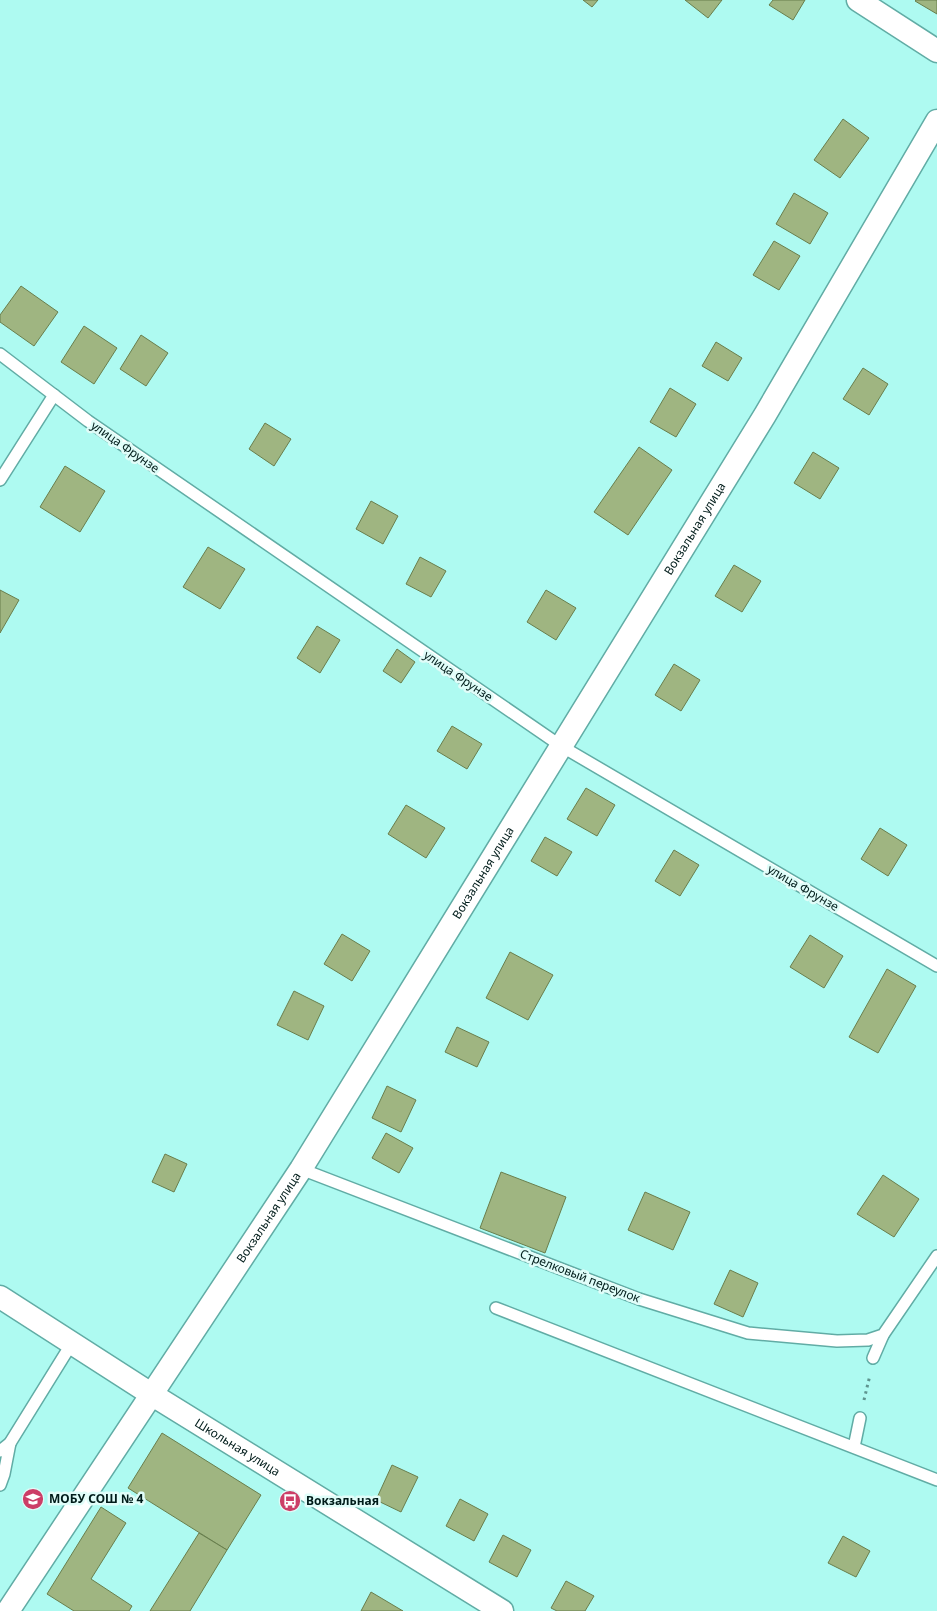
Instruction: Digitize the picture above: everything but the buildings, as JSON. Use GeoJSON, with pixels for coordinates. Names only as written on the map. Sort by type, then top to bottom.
{"type":"FeatureCollection","features":[{"type":"Feature","properties":{"kind":"street"},"geometry":{"type":"LineString","coordinates":[[858,0],[937,51]]}},
{"type":"Feature","properties":{"kind":"street","name":"Вокзальная улица"},"geometry":{"type":"LineString","coordinates":[[8,1611],[301,1169],[765,415],[937,121]]}},
{"type":"Feature","properties":{"kind":"street","name":"Школьная улица"},"geometry":{"type":"LineString","coordinates":[[0,1297],[151,1394],[502,1611]]}},
{"type":"Feature","properties":{"kind":"lane","name":"улица Фрунзе"},"geometry":{"type":"LineString","coordinates":[[0,354],[88,421],[562,746],[937,966]]}},
{"type":"Feature","properties":{"kind":"lane"},"geometry":{"type":"LineString","coordinates":[[0,480],[54,395]]}},
{"type":"Feature","properties":{"kind":"lane","name":"Стрелковый переулок"},"geometry":{"type":"LineString","coordinates":[[301,1169],[640,1299],[748,1333],[837,1341],[868,1340],[883,1335]]}},
{"type":"Feature","properties":{"kind":"lane"},"geometry":{"type":"LineString","coordinates":[[873,1358],[883,1335],[937,1256]]}},
{"type":"Feature","properties":{"kind":"lane"},"geometry":{"type":"LineString","coordinates":[[496,1308],[937,1480]]}},
{"type":"Feature","properties":{"kind":"lane"},"geometry":{"type":"LineString","coordinates":[[0,1485],[10,1444],[72,1343]]}},
{"type":"Feature","properties":{"kind":"lane"},"geometry":{"type":"LineString","coordinates":[[854,1447],[860,1418]]}},
{"type":"Feature","properties":{"kind":"lane"},"geometry":{"type":"LineString","coordinates":[[0,1451],[10,1444]]}},
{"type":"Feature","properties":{"kind":"path"},"geometry":{"type":"LineString","coordinates":[[860,1418],[873,1358]]}},
{"type":"Feature","properties":{"kind":"place","name":"МОБУ СОШ № 4"},"geometry":{"type":"Point","coordinates":[33,1499]}},
{"type":"Feature","properties":{"kind":"place","name":"Вокзальная"},"geometry":{"type":"Point","coordinates":[290,1501]}}]}
